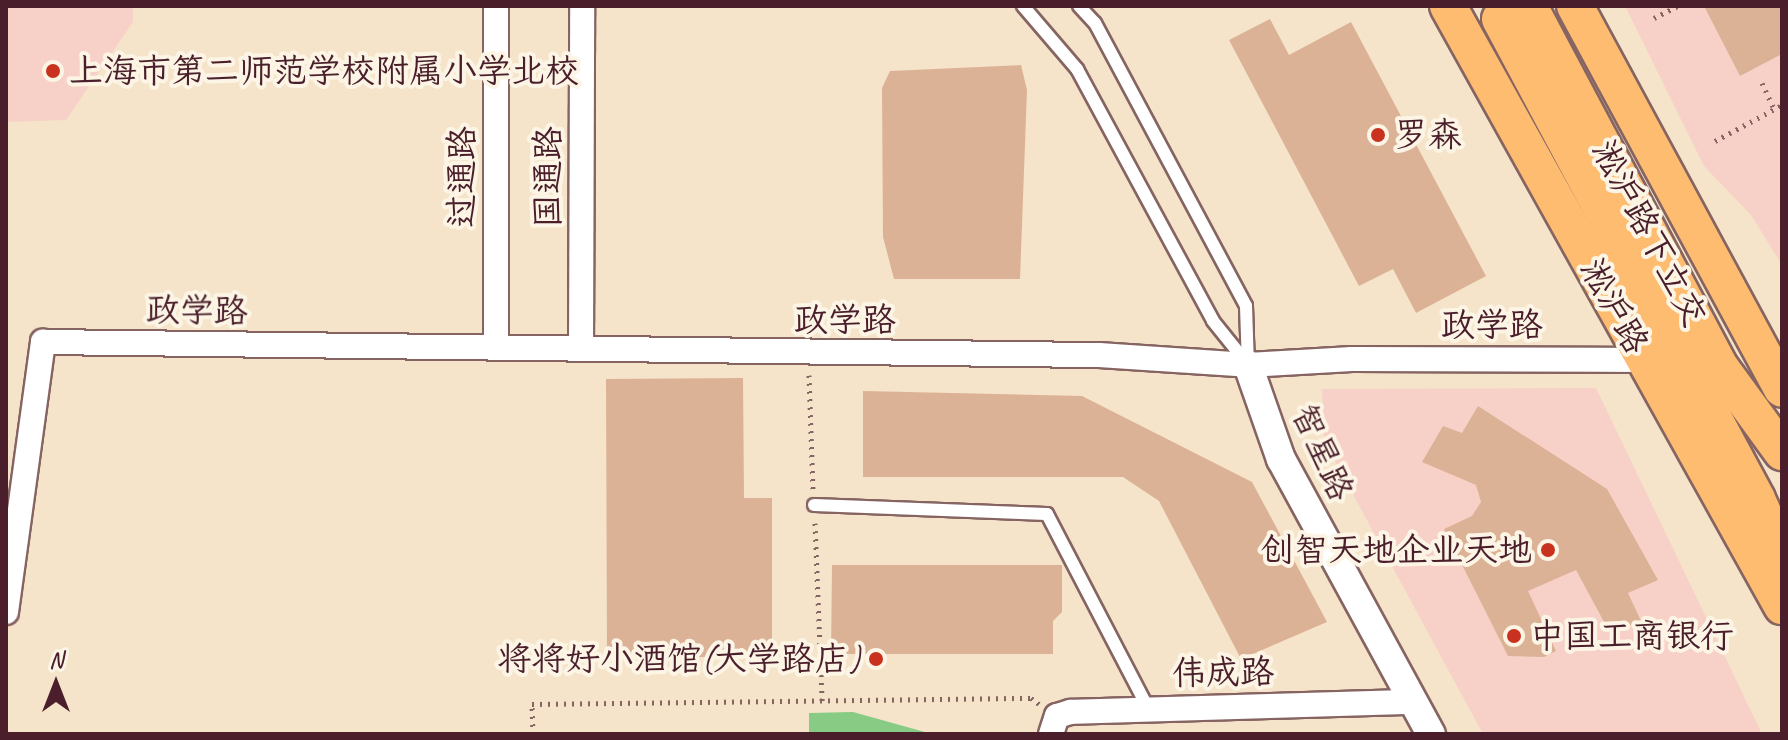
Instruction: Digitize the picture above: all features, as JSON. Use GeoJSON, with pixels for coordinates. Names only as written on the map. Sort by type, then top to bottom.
{"type":"FeatureCollection","features":[{"type":"Feature","properties":{"kind":"main road","name":"淞沪路"},"geometry":{"type":"LineString","coordinates":[[1448,6],[1782,606]]}},
{"type":"Feature","properties":{"kind":"main road"},"geometry":{"type":"LineString","coordinates":[[1575,6],[1782,389]]}},
{"type":"Feature","properties":{"kind":"main road","name":"淞沪路下立交"},"geometry":{"type":"LineString","coordinates":[[1515,13],[1721,368],[1782,452]]}},
{"type":"Feature","properties":{"kind":"main road","name":"淞沪路下立交"},"geometry":{"type":"LineString","coordinates":[[1515,13],[1782,555]]}},
{"type":"Feature","properties":{"kind":"street","name":"过通路"},"geometry":{"type":"LineString","coordinates":[[496,6],[496,348]]}},
{"type":"Feature","properties":{"kind":"street","name":"国通路"},"geometry":{"type":"LineString","coordinates":[[581,349],[582,6]]}},
{"type":"Feature","properties":{"kind":"street","name":"政学路"},"geometry":{"type":"LineString","coordinates":[[6,612],[43,342],[808,354],[1099,355],[1248,365],[1352,359],[1645,360]]}},
{"type":"Feature","properties":{"kind":"street","name":"智星路"},"geometry":{"type":"LineString","coordinates":[[1248,365],[1281,459],[1431,734]]}},
{"type":"Feature","properties":{"kind":"street","name":"伟成路"},"geometry":{"type":"LineString","coordinates":[[1054,725],[1148,708],[1411,702]]}},
{"type":"Feature","properties":{"kind":"lane"},"geometry":{"type":"LineString","coordinates":[[1023,6],[1077,69],[1213,321],[1248,365]]}},
{"type":"Feature","properties":{"kind":"lane"},"geometry":{"type":"LineString","coordinates":[[1079,6],[1095,23],[1246,306],[1248,365]]}},
{"type":"Feature","properties":{"kind":"lane"},"geometry":{"type":"LineString","coordinates":[[814,505],[1047,514],[1148,708]]}},
{"type":"Feature","properties":{"kind":"path"},"geometry":{"type":"LineString","coordinates":[[1654,18],[1678,6]]}},
{"type":"Feature","properties":{"kind":"path"},"geometry":{"type":"LineString","coordinates":[[1762,83],[1774,109]]}},
{"type":"Feature","properties":{"kind":"path"},"geometry":{"type":"LineString","coordinates":[[1715,141],[1782,105]]}},
{"type":"Feature","properties":{"kind":"path"},"geometry":{"type":"LineString","coordinates":[[808,354],[822,701]]}},
{"type":"Feature","properties":{"kind":"path"},"geometry":{"type":"LineString","coordinates":[[533,734],[532,704],[1031,698],[1054,725]]}},
{"type":"Feature","properties":{"kind":"shaded area","name":"上海市第二师范学校附属小学北校"},"geometry":{"type":"Polygon","coordinates":[[[6,6],[133,6],[133,22],[66,120],[6,122],[6,6]]]}},
{"type":"Feature","properties":{"kind":"shaded area"},"geometry":{"type":"Polygon","coordinates":[[[1625,6],[1782,6],[1782,265],[1751,215],[1704,166],[1625,6]]]}},
{"type":"Feature","properties":{"kind":"shaded area"},"geometry":{"type":"Polygon","coordinates":[[[1596,388],[1762,734],[1483,734],[1324,441],[1322,389],[1596,388]]]}},
{"type":"Feature","properties":{"kind":"green space"},"geometry":{"type":"Polygon","coordinates":[[[853,712],[932,734],[809,734],[809,713],[853,712]]]}},
{"type":"Feature","properties":{"kind":"building"},"geometry":{"type":"Polygon","coordinates":[[[1704,6],[1782,6],[1782,54],[1740,76],[1704,6]]]}},
{"type":"Feature","properties":{"kind":"building"},"geometry":{"type":"Polygon","coordinates":[[[1270,19],[1289,55],[1351,22],[1486,276],[1416,313],[1393,269],[1359,286],[1229,40],[1270,19]]]}},
{"type":"Feature","properties":{"kind":"building"},"geometry":{"type":"Polygon","coordinates":[[[1021,65],[1027,90],[1020,279],[894,279],[883,237],[882,88],[890,71],[1021,65]]]}},
{"type":"Feature","properties":{"kind":"building"},"geometry":{"type":"Polygon","coordinates":[[[743,378],[744,498],[772,498],[772,657],[607,657],[606,379],[743,378]]]}},
{"type":"Feature","properties":{"kind":"building"},"geometry":{"type":"Polygon","coordinates":[[[863,391],[1082,396],[1252,482],[1327,622],[1241,659],[1159,501],[1123,477],[863,477],[863,391]]]}},
{"type":"Feature","properties":{"kind":"building","name":"创智天地企业天地"},"geometry":{"type":"Polygon","coordinates":[[[1478,406],[1607,489],[1658,580],[1628,593],[1641,621],[1610,633],[1576,570],[1528,591],[1556,651],[1544,657],[1508,656],[1444,529],[1472,516],[1481,502],[1476,485],[1422,462],[1443,426],[1462,433],[1478,406]]]}},
{"type":"Feature","properties":{"kind":"building"},"geometry":{"type":"Polygon","coordinates":[[[832,565],[1062,565],[1062,612],[1053,621],[1053,654],[831,654],[832,565]]]}},
{"type":"Feature","properties":{"kind":"place","name":"上海市第二师范学校附属小学北校"},"geometry":{"type":"Point","coordinates":[53,71]}},
{"type":"Feature","properties":{"kind":"place","name":"罗森"},"geometry":{"type":"Point","coordinates":[1378,135]}},
{"type":"Feature","properties":{"kind":"place","name":"创智天地企业天地"},"geometry":{"type":"Point","coordinates":[1548,550]}},
{"type":"Feature","properties":{"kind":"place","name":"中国工商银行"},"geometry":{"type":"Point","coordinates":[1514,636]}},
{"type":"Feature","properties":{"kind":"place","name":"将将好小酒馆(大学路店)"},"geometry":{"type":"Point","coordinates":[876,659]}}]}
